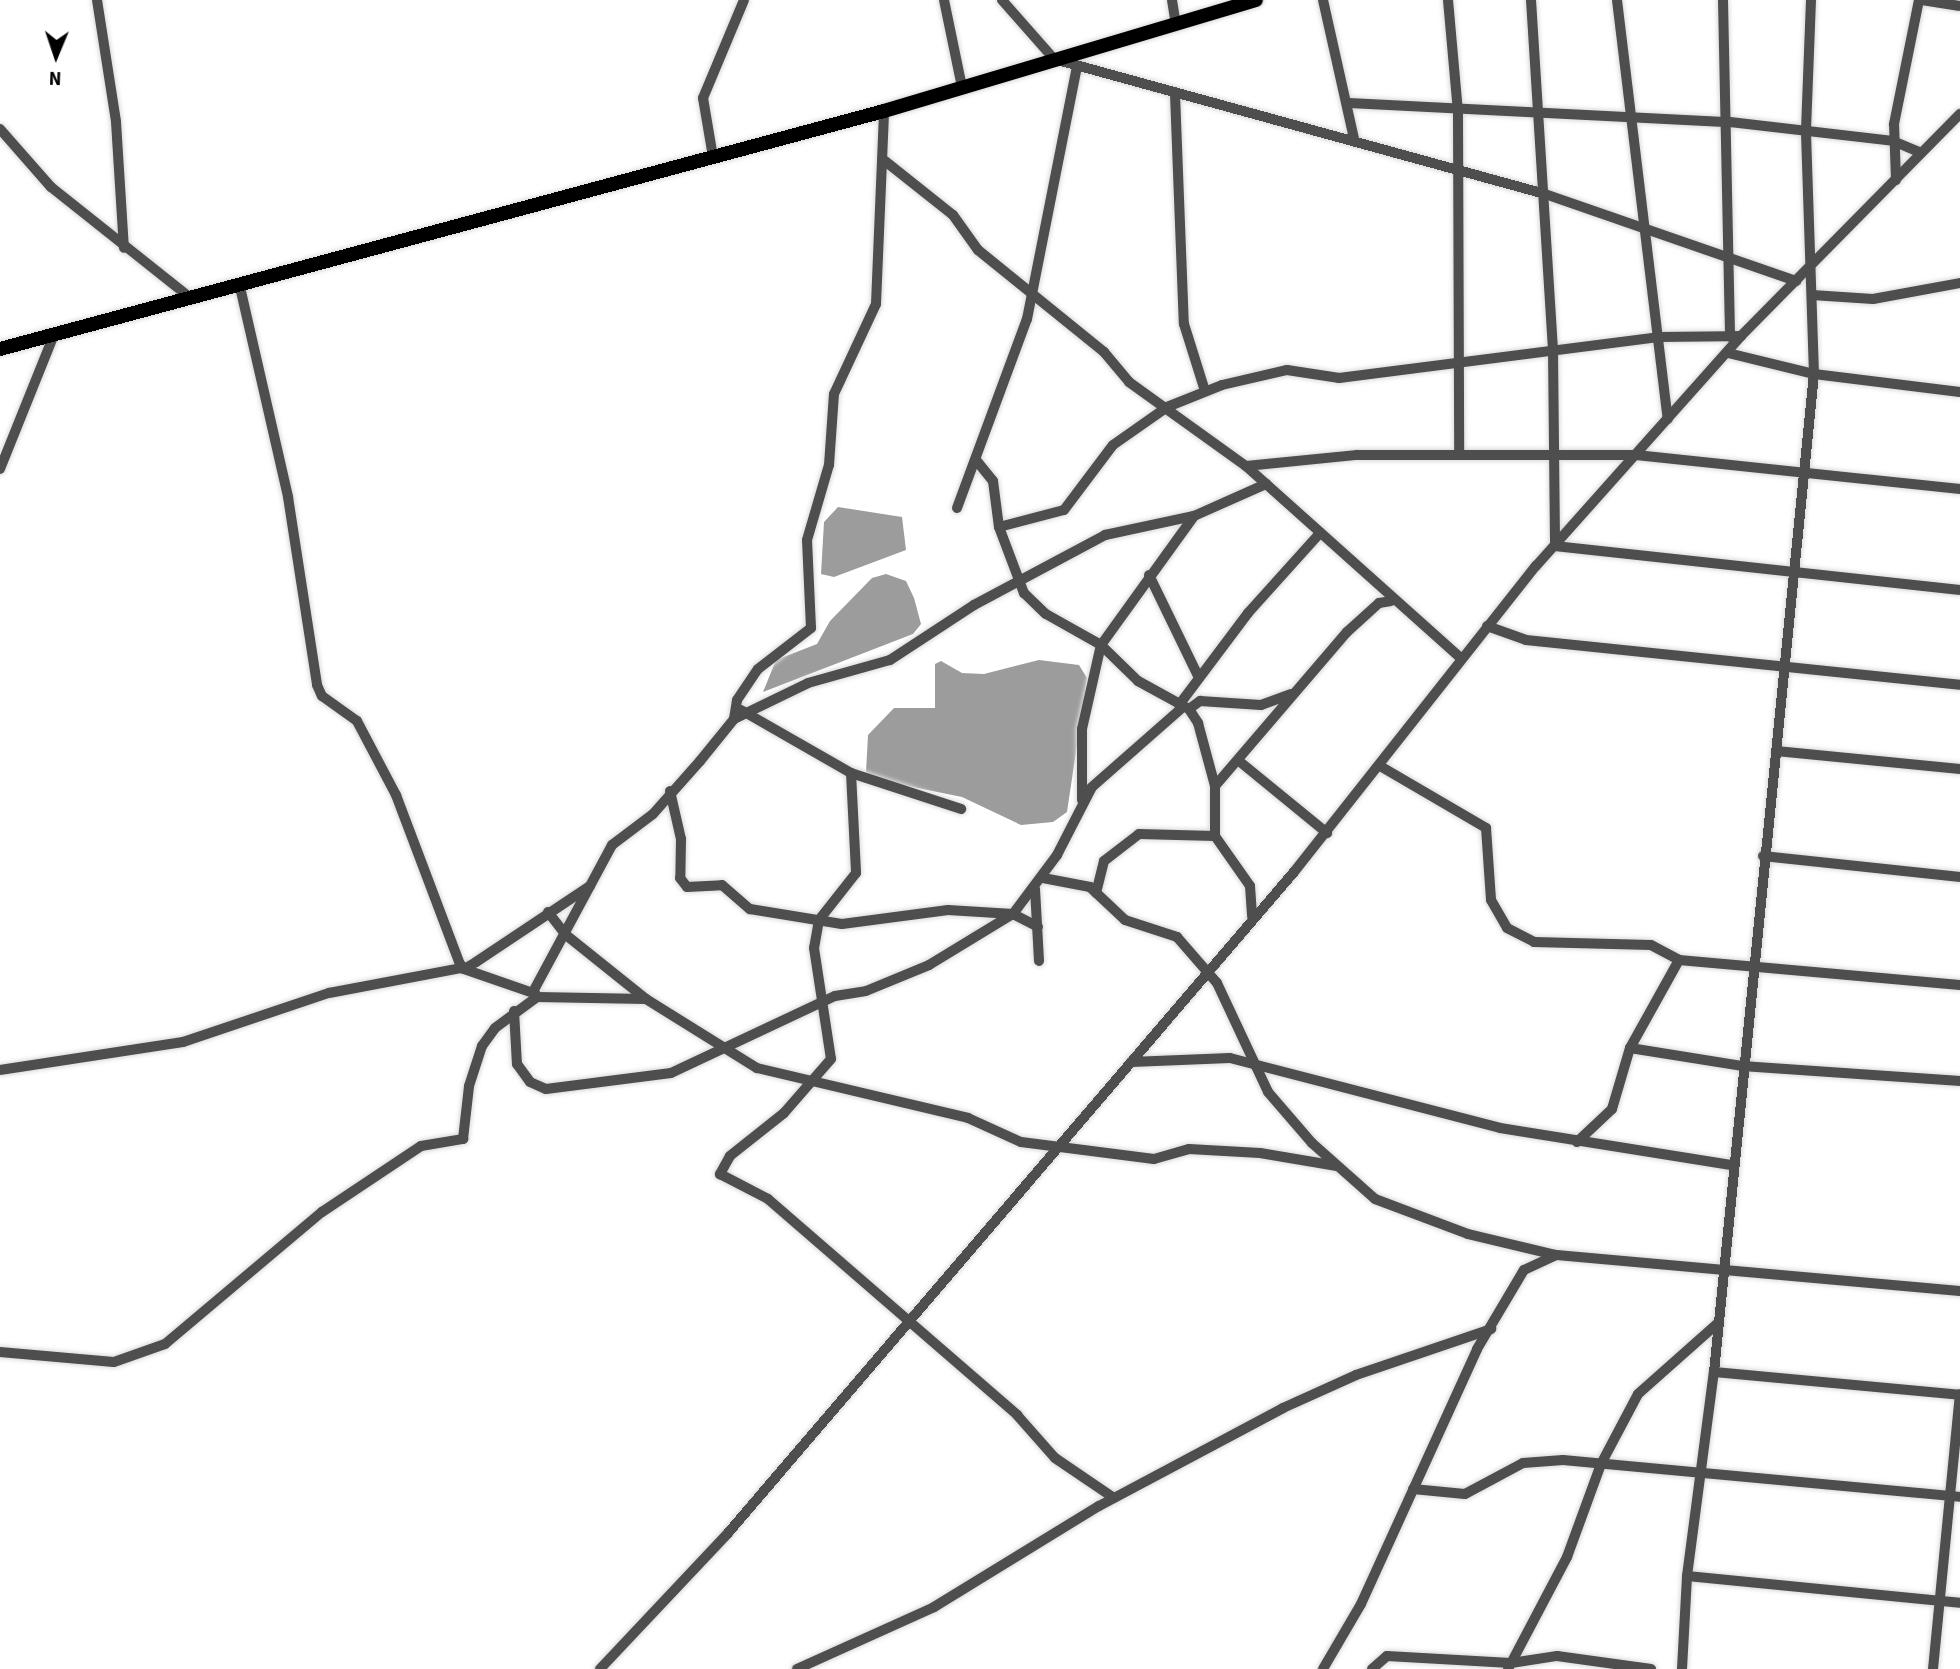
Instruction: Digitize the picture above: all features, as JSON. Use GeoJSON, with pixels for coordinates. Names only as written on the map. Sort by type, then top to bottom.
{"type":"FeatureCollection","features":[{"type":"Feature","properties":{"kind":"main road"},"geometry":{"type":"LineString","coordinates":[[0,349],[240,287],[884,111],[1256,0]]}},
{"type":"Feature","properties":{"kind":"street"},"geometry":{"type":"LineString","coordinates":[[97,0],[116,122],[124,248]]}},
{"type":"Feature","properties":{"kind":"street"},"geometry":{"type":"LineString","coordinates":[[713,157],[703,98],[744,0]]}},
{"type":"Feature","properties":{"kind":"street"},"geometry":{"type":"LineString","coordinates":[[944,0],[962,87]]}},
{"type":"Feature","properties":{"kind":"street"},"geometry":{"type":"LineString","coordinates":[[1002,0],[1054,59],[1175,94],[1354,139],[1545,194],[1732,256],[1796,281]]}},
{"type":"Feature","properties":{"kind":"street"},"geometry":{"type":"LineString","coordinates":[[1172,0],[1176,25]]}},
{"type":"Feature","properties":{"kind":"street"},"geometry":{"type":"LineString","coordinates":[[1323,0],[1349,103],[1354,139]]}},
{"type":"Feature","properties":{"kind":"street"},"geometry":{"type":"LineString","coordinates":[[1448,0],[1458,112],[1462,362],[1459,453]]}},
{"type":"Feature","properties":{"kind":"street"},"geometry":{"type":"LineString","coordinates":[[1531,0],[1553,350],[1557,455],[1555,546]]}},
{"type":"Feature","properties":{"kind":"street"},"geometry":{"type":"LineString","coordinates":[[1617,0],[1668,419]]}},
{"type":"Feature","properties":{"kind":"street"},"geometry":{"type":"LineString","coordinates":[[1723,0],[1730,122],[1736,337]]}},
{"type":"Feature","properties":{"kind":"street"},"geometry":{"type":"LineString","coordinates":[[1682,1669],[1687,1576],[1714,1372],[1731,1165],[1763,856],[1797,572],[1814,374],[1812,295],[1808,268],[1806,130],[1811,0]]}},
{"type":"Feature","properties":{"kind":"street"},"geometry":{"type":"LineString","coordinates":[[1896,180],[1893,141],[1921,0],[1960,6]]}},
{"type":"Feature","properties":{"kind":"street"},"geometry":{"type":"LineString","coordinates":[[957,508],[1027,319],[1077,66]]}},
{"type":"Feature","properties":{"kind":"street"},"geometry":{"type":"LineString","coordinates":[[1175,94],[1184,324],[1205,391]]}},
{"type":"Feature","properties":{"kind":"street"},"geometry":{"type":"LineString","coordinates":[[1349,103],[1458,112],[1540,112],[1730,122],[1893,141],[1921,153]]}},
{"type":"Feature","properties":{"kind":"street"},"geometry":{"type":"LineString","coordinates":[[0,1353],[114,1362],[165,1344],[322,1212],[421,1146],[463,1139],[482,1046],[514,1011],[536,993],[612,845],[670,791],[734,719],[758,669],[811,628],[807,540],[829,465],[834,394],[876,304],[885,161],[884,111]]}},
{"type":"Feature","properties":{"kind":"street"},"geometry":{"type":"LineString","coordinates":[[600,1669],[728,1533],[1208,972],[1252,917],[1327,833],[1487,626],[1728,353],[1736,337],[1796,281],[1960,114]]}},
{"type":"Feature","properties":{"kind":"street"},"geometry":{"type":"LineString","coordinates":[[0,128],[51,187],[124,248],[192,299]]}},
{"type":"Feature","properties":{"kind":"street"},"geometry":{"type":"LineString","coordinates":[[885,161],[953,215],[978,250],[1031,289],[1104,352],[1129,382],[1246,466],[1391,601],[1461,658]]}},
{"type":"Feature","properties":{"kind":"street"},"geometry":{"type":"LineString","coordinates":[[1812,295],[1873,299],[1960,283]]}},
{"type":"Feature","properties":{"kind":"street"},"geometry":{"type":"LineString","coordinates":[[240,287],[288,497],[317,685],[322,696],[357,721],[396,794],[464,969]]}},
{"type":"Feature","properties":{"kind":"street"},"geometry":{"type":"LineString","coordinates":[[0,469],[53,337]]}},
{"type":"Feature","properties":{"kind":"street"},"geometry":{"type":"LineString","coordinates":[[999,527],[1064,510],[1102,454],[1167,407],[1205,391],[1287,370],[1339,378],[1658,337],[1736,337]]}},
{"type":"Feature","properties":{"kind":"street"},"geometry":{"type":"LineString","coordinates":[[1728,353],[1814,374],[1960,392]]}},
{"type":"Feature","properties":{"kind":"street"},"geometry":{"type":"LineString","coordinates":[[1246,466],[1459,453],[1636,455],[1805,469],[1960,489]]}},
{"type":"Feature","properties":{"kind":"street"},"geometry":{"type":"LineString","coordinates":[[976,460],[993,481],[999,527],[1019,582],[1046,614],[1101,645],[1138,681],[1184,707],[1215,786],[1215,836],[1250,886],[1252,917]]}},
{"type":"Feature","properties":{"kind":"street"},"geometry":{"type":"LineString","coordinates":[[740,710],[819,679],[890,660],[1019,582],[1105,535],[1194,516],[1266,484]]}},
{"type":"Feature","properties":{"kind":"street"},"geometry":{"type":"LineString","coordinates":[[1082,803],[1082,729],[1101,645],[1194,516]]}},
{"type":"Feature","properties":{"kind":"street"},"geometry":{"type":"LineString","coordinates":[[1184,707],[1199,678],[1320,533]]}},
{"type":"Feature","properties":{"kind":"street"},"geometry":{"type":"LineString","coordinates":[[1555,546],[1960,590]]}},
{"type":"Feature","properties":{"kind":"street"},"geometry":{"type":"LineString","coordinates":[[1149,575],[1199,678]]}},
{"type":"Feature","properties":{"kind":"street"},"geometry":{"type":"LineString","coordinates":[[1215,786],[1272,727],[1291,694],[1362,617],[1391,601]]}},
{"type":"Feature","properties":{"kind":"street"},"geometry":{"type":"LineString","coordinates":[[1487,626],[1526,640],[1960,685]]}},
{"type":"Feature","properties":{"kind":"street"},"geometry":{"type":"LineString","coordinates":[[514,1011],[517,1063],[537,1087],[671,1073],[722,1046],[824,1001],[929,965],[1013,914],[1043,878],[1082,803],[1107,770],[1184,707],[1200,701],[1261,705],[1291,694]]}},
{"type":"Feature","properties":{"kind":"street"},"geometry":{"type":"LineString","coordinates":[[740,710],[851,773],[961,809]]}},
{"type":"Feature","properties":{"kind":"street"},"geometry":{"type":"LineString","coordinates":[[1776,751],[1960,769]]}},
{"type":"Feature","properties":{"kind":"street"},"geometry":{"type":"LineString","coordinates":[[1239,761],[1327,833]]}},
{"type":"Feature","properties":{"kind":"street"},"geometry":{"type":"LineString","coordinates":[[1380,766],[1486,828],[1491,900],[1512,932],[1575,948],[1651,945],[1679,960],[1960,985]]}},
{"type":"Feature","properties":{"kind":"street"},"geometry":{"type":"LineString","coordinates":[[851,773],[856,873],[820,920],[814,956],[824,1001],[831,1059],[814,1080],[730,1156],[720,1174],[768,1199],[1017,1415],[1055,1458],[1114,1498]]}},
{"type":"Feature","properties":{"kind":"street"},"geometry":{"type":"LineString","coordinates":[[670,791],[684,884],[722,885],[750,909],[820,920],[869,923],[948,910],[1013,914],[1038,927]]}},
{"type":"Feature","properties":{"kind":"street"},"geometry":{"type":"LineString","coordinates":[[1096,893],[1104,861],[1139,834],[1215,836]]}},
{"type":"Feature","properties":{"kind":"street"},"geometry":{"type":"LineString","coordinates":[[1763,856],[1960,877]]}},
{"type":"Feature","properties":{"kind":"street"},"geometry":{"type":"LineString","coordinates":[[1043,878],[1096,893],[1125,920],[1177,937],[1208,972],[1252,1066],[1286,1115],[1336,1166],[1389,1205],[1468,1234],[1556,1255],[1960,1290]]}},
{"type":"Feature","properties":{"kind":"street"},"geometry":{"type":"LineString","coordinates":[[0,1070],[183,1042],[330,993],[464,969],[590,886]]}},
{"type":"Feature","properties":{"kind":"street"},"geometry":{"type":"LineString","coordinates":[[1035,889],[1039,961]]}},
{"type":"Feature","properties":{"kind":"street"},"geometry":{"type":"LineString","coordinates":[[548,912],[566,935],[646,999],[757,1068],[968,1118],[1008,1139],[1154,1159],[1189,1149],[1260,1153],[1336,1166]]}},
{"type":"Feature","properties":{"kind":"street"},"geometry":{"type":"LineString","coordinates":[[1577,1142],[1612,1109],[1630,1048],[1679,960]]}},
{"type":"Feature","properties":{"kind":"street"},"geometry":{"type":"LineString","coordinates":[[464,969],[536,993],[646,999]]}},
{"type":"Feature","properties":{"kind":"street"},"geometry":{"type":"LineString","coordinates":[[1630,1048],[1742,1066],[1960,1081]]}},
{"type":"Feature","properties":{"kind":"street"},"geometry":{"type":"LineString","coordinates":[[1131,1062],[1220,1057],[1577,1142],[1731,1165]]}},
{"type":"Feature","properties":{"kind":"street"},"geometry":{"type":"LineString","coordinates":[[1323,1669],[1491,1329],[1524,1270],[1556,1255]]}},
{"type":"Feature","properties":{"kind":"street"},"geometry":{"type":"LineString","coordinates":[[1510,1666],[1567,1558],[1601,1464],[1638,1394],[1718,1323]]}},
{"type":"Feature","properties":{"kind":"street"},"geometry":{"type":"LineString","coordinates":[[797,1669],[944,1602],[1114,1498],[1322,1389],[1491,1329]]}},
{"type":"Feature","properties":{"kind":"street"},"geometry":{"type":"LineString","coordinates":[[1714,1372],[1960,1395],[1933,1669]]}},
{"type":"Feature","properties":{"kind":"street"},"geometry":{"type":"LineString","coordinates":[[1413,1489],[1465,1494],[1539,1460],[1960,1497]]}},
{"type":"Feature","properties":{"kind":"street"},"geometry":{"type":"LineString","coordinates":[[1687,1576],[1960,1603]]}},
{"type":"Feature","properties":{"kind":"street"},"geometry":{"type":"LineString","coordinates":[[1372,1669],[1387,1656],[1510,1666],[1558,1656],[1651,1669]]}},
{"type":"Feature","properties":{"kind":"shaded area"},"geometry":{"type":"Polygon","coordinates":[[[838,507],[902,517],[906,550],[834,577],[821,574],[824,522],[838,507]]]}},
{"type":"Feature","properties":{"kind":"shaded area"},"geometry":{"type":"Polygon","coordinates":[[[886,574],[906,581],[914,598],[921,624],[913,634],[763,692],[776,660],[817,644],[830,621],[872,578],[886,574]]]}},
{"type":"Feature","properties":{"kind":"shaded area"},"geometry":{"type":"Polygon","coordinates":[[[1039,660],[1079,665],[1087,678],[1067,812],[1053,822],[1021,825],[962,797],[873,779],[866,772],[868,735],[894,708],[935,708],[935,664],[941,661],[962,673],[984,674],[1039,660]]]}}]}
